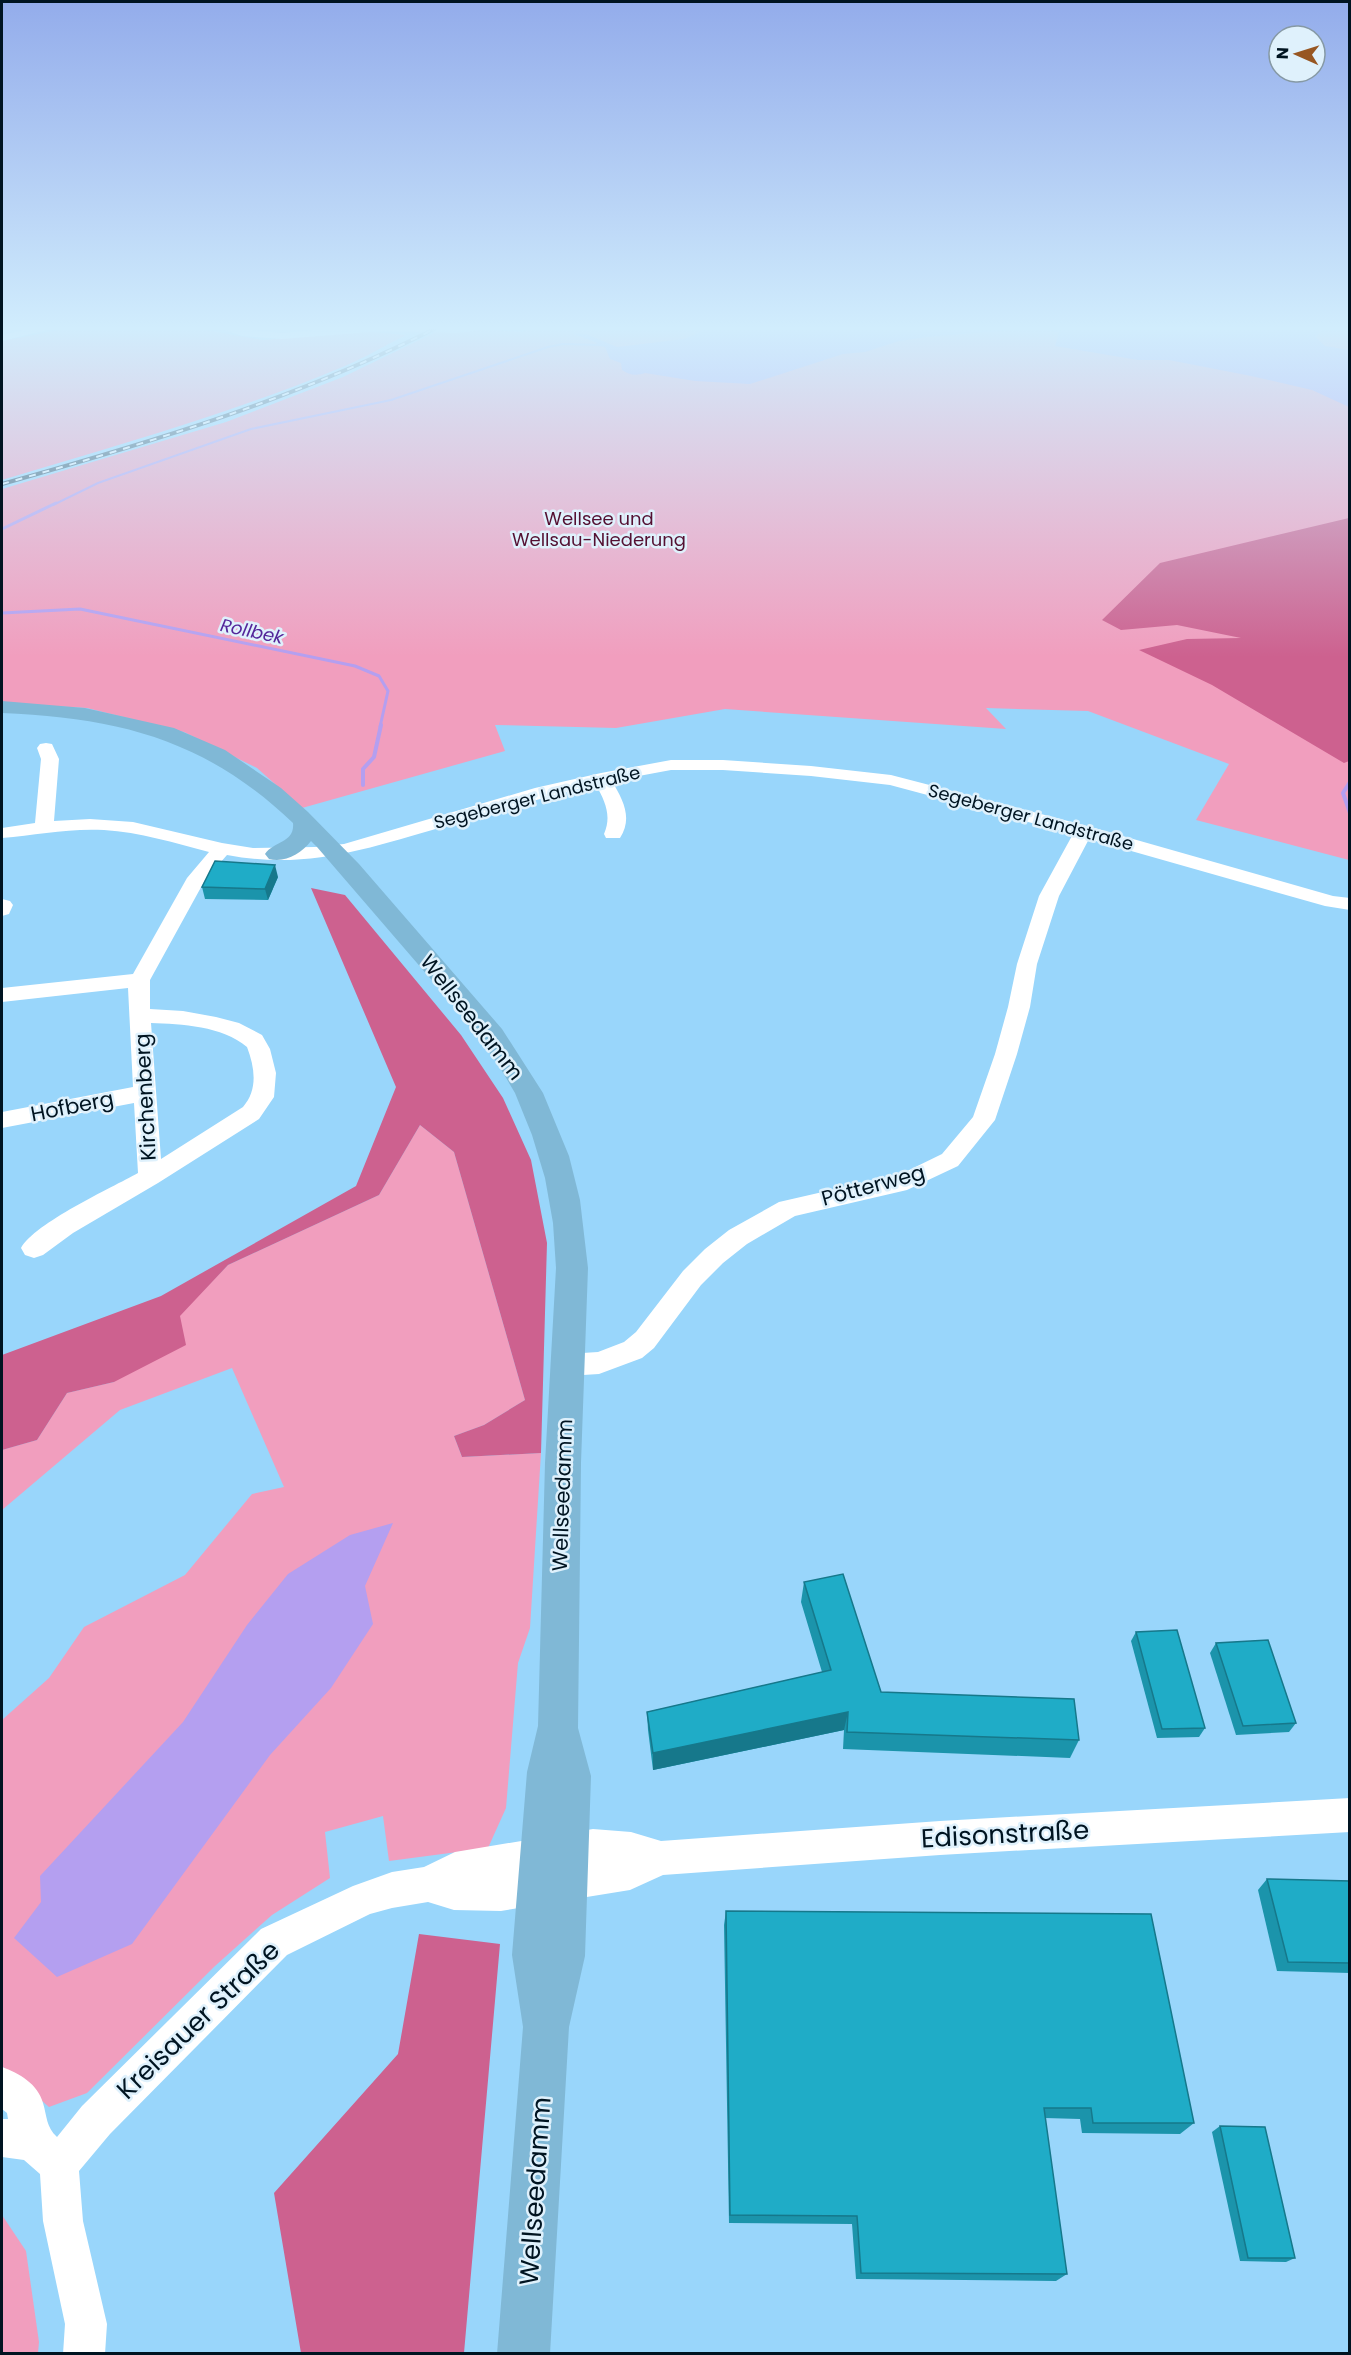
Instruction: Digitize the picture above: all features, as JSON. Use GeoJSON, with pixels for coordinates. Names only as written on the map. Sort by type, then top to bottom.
{"type":"FeatureCollection","features":[{"type":"Feature","properties":{"kind":"main road","name":"Wellseedamm"},"geometry":{"type":"LineString","coordinates":[[2,707],[103,717],[184,739],[249,774],[305,822],[460,995],[516,1072],[536,1107],[559,1172],[571,1236],[571,1306],[562,1463],[558,1726],[548,1772],[554,1868],[535,1955],[546,2028],[523,2354]]}},
{"type":"Feature","properties":{"kind":"main road"},"geometry":{"type":"LineString","coordinates":[[277,854],[299,843],[305,834],[305,822]]}},
{"type":"Feature","properties":{"kind":"street"},"geometry":{"type":"LineString","coordinates":[[44,827],[50,759],[46,748]]}},
{"type":"Feature","properties":{"kind":"street","name":"Segeberger Landstraße"},"geometry":{"type":"LineString","coordinates":[[2,833],[44,827],[93,824],[120,826],[222,849],[277,854],[332,851],[346,849],[541,792],[601,778],[683,764],[723,765],[862,776],[916,786],[1332,902],[1350,904]]}},
{"type":"Feature","properties":{"kind":"street"},"geometry":{"type":"LineString","coordinates":[[601,778],[617,810],[618,827],[613,834]]}},
{"type":"Feature","properties":{"kind":"street","name":"Pötterweg"},"geometry":{"type":"LineString","coordinates":[[567,1365],[599,1363],[633,1350],[645,1340],[692,1278],[714,1256],[738,1237],[788,1208],[907,1181],[950,1160],[983,1120],[1020,1007],[1028,964],[1049,896],[1084,831]]}},
{"type":"Feature","properties":{"kind":"street","name":"Kirchenberg"},"geometry":{"type":"LineString","coordinates":[[150,1177],[138,995],[140,980],[197,878],[222,849]]}},
{"type":"Feature","properties":{"kind":"street"},"geometry":{"type":"LineString","coordinates":[[2,995],[140,980]]}},
{"type":"Feature","properties":{"kind":"street","name":"Kirchenberg"},"geometry":{"type":"LineString","coordinates":[[34,1248],[64,1226],[150,1177],[251,1113],[261,1102],[267,1083],[259,1047],[244,1034],[231,1028],[162,1015],[140,1016]]}},
{"type":"Feature","properties":{"kind":"street","name":"Hofberg"},"geometry":{"type":"LineString","coordinates":[[2,1120],[143,1093]]}},
{"type":"Feature","properties":{"kind":"street","name":"Edisonstraße"},"geometry":{"type":"LineString","coordinates":[[554,1868],[630,1873],[661,1858],[940,1838],[1350,1815]]}},
{"type":"Feature","properties":{"kind":"street","name":"Kreisauer Straße"},"geometry":{"type":"LineString","coordinates":[[31,2148],[96,2120],[274,1942],[365,1898],[392,1890],[428,1884],[454,1892],[501,1893],[554,1868]]}},
{"type":"Feature","properties":{"kind":"street"},"geometry":{"type":"LineString","coordinates":[[2,2086],[24,2102],[31,2148],[63,2221],[86,2324],[84,2354]]}},
{"type":"Feature","properties":{"kind":"green space"},"geometry":{"type":"Polygon","coordinates":[[[2,437],[143,437],[2,480],[2,437]]]}},
{"type":"Feature","properties":{"kind":"green space","name":"Wellsee und Wellsau-Niederung"},"geometry":{"type":"Polygon","coordinates":[[[176,437],[1349,437],[1349,860],[1196,820],[1229,764],[1088,711],[986,708],[1006,729],[725,709],[616,728],[495,725],[505,751],[302,808],[257,768],[184,732],[87,708],[2,703],[2,489],[176,437]]]}},
{"type":"Feature","properties":{"kind":"green space"},"geometry":{"type":"Polygon","coordinates":[[[420,1125],[454,1152],[525,1400],[484,1425],[454,1436],[462,1457],[541,1453],[530,1628],[518,1663],[506,1808],[488,1848],[389,1861],[383,1816],[325,1832],[330,1878],[272,1915],[215,1966],[87,2093],[49,2107],[2,2066],[2,1720],[49,1678],[84,1627],[185,1575],[252,1494],[284,1487],[232,1368],[120,1410],[2,1510],[2,1450],[37,1440],[67,1393],[114,1382],[228,1265],[379,1195],[420,1125]]]}},
{"type":"Feature","properties":{"kind":"green space"},"geometry":{"type":"Polygon","coordinates":[[[2,2215],[26,2251],[39,2342],[38,2353],[2,2353],[2,2215]]]}},
{"type":"Feature","properties":{"kind":"shaded area"},"geometry":{"type":"Polygon","coordinates":[[[1349,518],[1349,761],[1344,763],[1212,685],[1139,650],[1187,639],[1241,638],[1177,625],[1121,630],[1102,620],[1160,563],[1349,518]]]}},
{"type":"Feature","properties":{"kind":"shaded area"},"geometry":{"type":"Polygon","coordinates":[[[311,888],[345,895],[461,1035],[503,1098],[531,1160],[547,1243],[541,1453],[462,1457],[454,1436],[484,1425],[525,1400],[454,1152],[420,1125],[379,1195],[228,1265],[180,1316],[186,1345],[114,1382],[67,1393],[37,1440],[2,1450],[2,1355],[161,1296],[356,1186],[396,1087],[311,888]]]}},
{"type":"Feature","properties":{"kind":"shaded area"},"geometry":{"type":"Polygon","coordinates":[[[393,1523],[365,1586],[373,1624],[331,1688],[270,1755],[132,1944],[57,1977],[14,1938],[41,1902],[40,1876],[183,1722],[247,1625],[288,1574],[350,1535],[393,1523]]]}},
{"type":"Feature","properties":{"kind":"shaded area"},"geometry":{"type":"Polygon","coordinates":[[[419,1934],[500,1944],[464,2353],[301,2353],[274,2193],[398,2054],[419,1934]]]}},
{"type":"Feature","properties":{"kind":"building"},"geometry":{"type":"Polygon","coordinates":[[[215,861],[275,865],[265,889],[202,887],[215,861]]]}},
{"type":"Feature","properties":{"kind":"building"},"geometry":{"type":"Polygon","coordinates":[[[843,1574],[881,1692],[1074,1699],[1079,1740],[847,1732],[848,1712],[653,1753],[647,1712],[831,1670],[804,1582],[843,1574]]]}},
{"type":"Feature","properties":{"kind":"building"},"geometry":{"type":"Polygon","coordinates":[[[1177,1630],[1205,1728],[1162,1729],[1136,1632],[1177,1630]]]}},
{"type":"Feature","properties":{"kind":"building"},"geometry":{"type":"Polygon","coordinates":[[[1268,1640],[1296,1723],[1243,1726],[1216,1643],[1268,1640]]]}},
{"type":"Feature","properties":{"kind":"building"},"geometry":{"type":"Polygon","coordinates":[[[1267,1879],[1350,1881],[1350,1963],[1288,1962],[1267,1879]]]}},
{"type":"Feature","properties":{"kind":"building"},"geometry":{"type":"Polygon","coordinates":[[[726,1911],[1151,1914],[1194,2123],[1093,2123],[1091,2108],[1044,2108],[1067,2274],[861,2273],[857,2216],[730,2215],[726,1911]]]}},
{"type":"Feature","properties":{"kind":"building"},"geometry":{"type":"Polygon","coordinates":[[[1220,2126],[1265,2127],[1295,2258],[1248,2258],[1220,2126]]]}},
{"type":"Feature","properties":{"kind":"waterway"},"geometry":{"type":"LineString","coordinates":[[53,505],[98,483],[229,437]]}},
{"type":"Feature","properties":{"kind":"waterway"},"geometry":{"type":"LineString","coordinates":[[2,529],[56,503]]}},
{"type":"Feature","properties":{"kind":"waterway","name":"Rollbek"},"geometry":{"type":"LineString","coordinates":[[2,613],[80,609],[355,666],[379,676],[388,691],[380,727]]}},
{"type":"Feature","properties":{"kind":"waterway","name":"Rollbek"},"geometry":{"type":"LineString","coordinates":[[363,785],[363,769],[374,757],[381,725]]}},
{"type":"Feature","properties":{"kind":"waterway"},"geometry":{"type":"LineString","coordinates":[[1350,782],[1343,793],[1350,813]]}},
{"type":"Feature","properties":{"kind":"railway"},"geometry":{"type":"LineString","coordinates":[[2,484],[163,437]]}}]}
